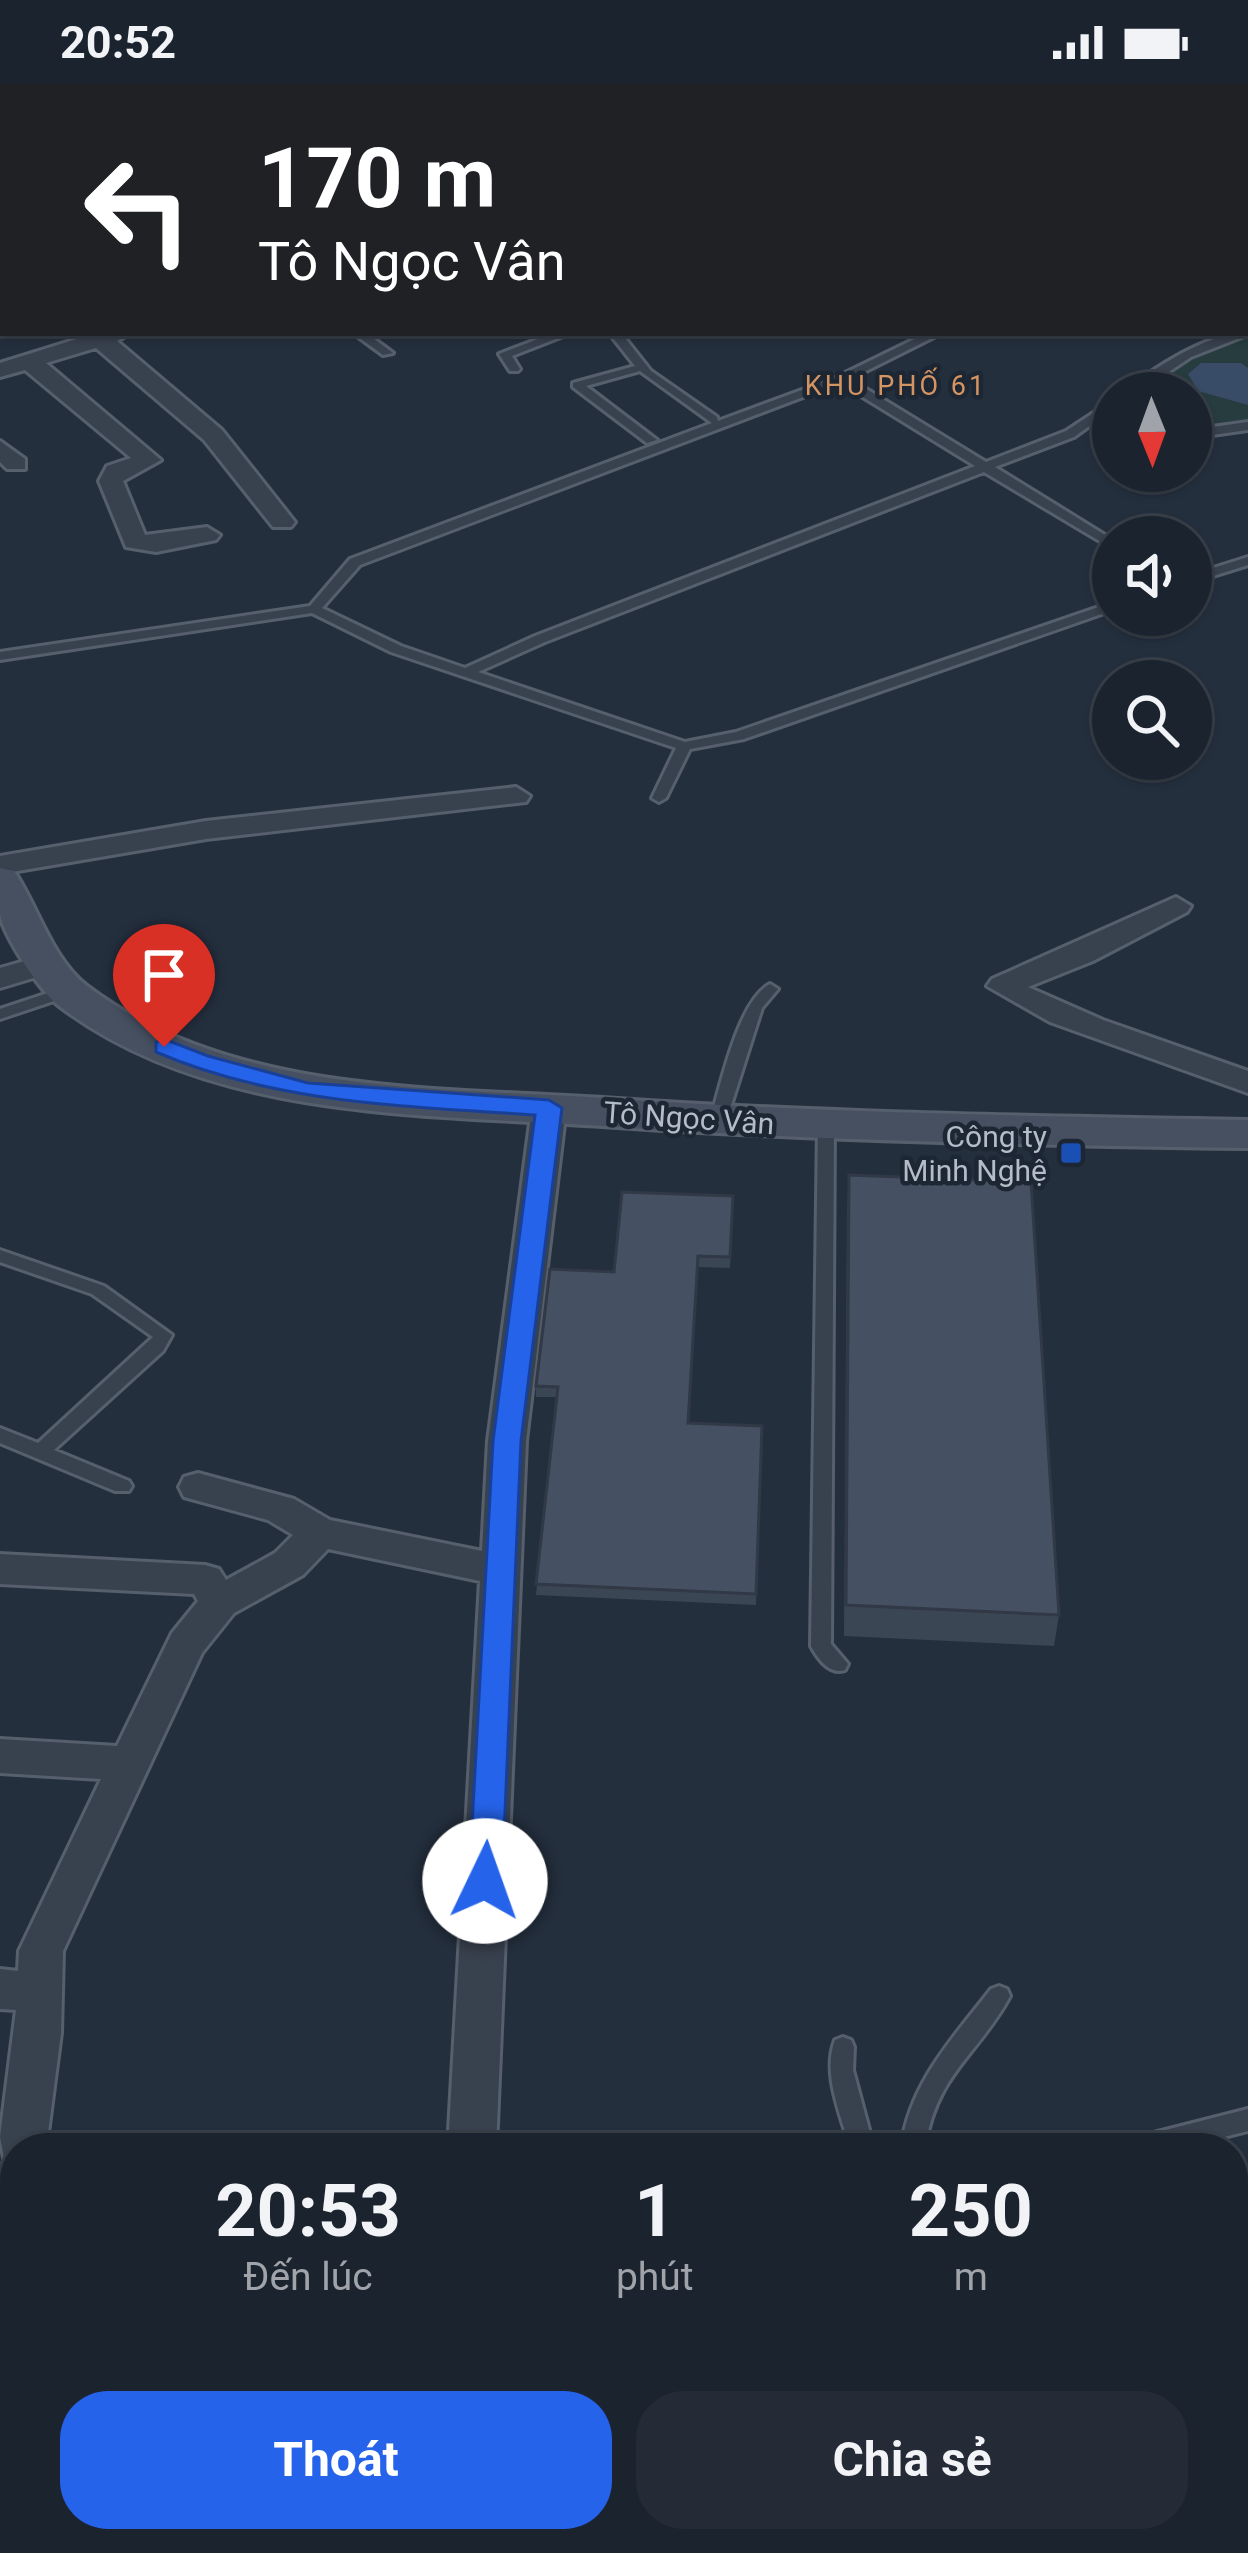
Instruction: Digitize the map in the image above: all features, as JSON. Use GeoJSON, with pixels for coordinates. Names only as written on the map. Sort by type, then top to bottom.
{"type":"FeatureCollection","features":[{"type":"Feature","properties":{"kind":"main road","name":"Tô Ngọc Vân"},"geometry":{"type":"LineString","coordinates":[[0,880],[57,977],[130,1032],[199,1062],[308,1091],[826,1126],[1248,1134]]}},
{"type":"Feature","properties":{"kind":"street"},"geometry":{"type":"LineString","coordinates":[[0,370],[110,336],[213,436],[282,522]]}},
{"type":"Feature","properties":{"kind":"street"},"geometry":{"type":"LineString","coordinates":[[29,361],[149,460],[116,471],[111,481],[135,542],[157,544],[207,535]]}},
{"type":"Feature","properties":{"kind":"street"},"geometry":{"type":"LineString","coordinates":[[0,865],[206,830],[516,796]]}},
{"type":"Feature","properties":{"kind":"street"},"geometry":{"type":"LineString","coordinates":[[1176,906],[1082,954],[1003,986],[1073,1023],[1121,1034],[1248,1082]]}},
{"type":"Feature","properties":{"kind":"street"},"geometry":{"type":"LineString","coordinates":[[0,978],[57,977]]}},
{"type":"Feature","properties":{"kind":"street"},"geometry":{"type":"LineString","coordinates":[[473,2133],[507,1441],[549,1108]]}},
{"type":"Feature","properties":{"kind":"street"},"geometry":{"type":"LineString","coordinates":[[198,1487],[280,1509],[320,1533],[500,1570]]}},
{"type":"Feature","properties":{"kind":"street"},"geometry":{"type":"LineString","coordinates":[[22,2133],[20,1991],[186,1644],[220,1602],[289,1564],[320,1533]]}},
{"type":"Feature","properties":{"kind":"street"},"geometry":{"type":"LineString","coordinates":[[0,1569],[206,1580],[220,1602]]}},
{"type":"Feature","properties":{"kind":"street"},"geometry":{"type":"LineString","coordinates":[[0,1756],[130,1764]]}},
{"type":"Feature","properties":{"kind":"lane"},"geometry":{"type":"LineString","coordinates":[[363,336],[387,353]]}},
{"type":"Feature","properties":{"kind":"lane"},"geometry":{"type":"LineString","coordinates":[[514,369],[505,354],[556,336]]}},
{"type":"Feature","properties":{"kind":"lane"},"geometry":{"type":"LineString","coordinates":[[617,336],[643,367],[712,420]]}},
{"type":"Feature","properties":{"kind":"lane"},"geometry":{"type":"LineString","coordinates":[[314,609],[355,562],[841,379],[930,336]]}},
{"type":"Feature","properties":{"kind":"lane"},"geometry":{"type":"LineString","coordinates":[[1161,372],[1187,355],[1235,336]]}},
{"type":"Feature","properties":{"kind":"lane"},"geometry":{"type":"LineString","coordinates":[[643,367],[577,385],[651,440]]}},
{"type":"Feature","properties":{"kind":"lane"},"geometry":{"type":"LineString","coordinates":[[841,379],[1092,532]]}},
{"type":"Feature","properties":{"kind":"lane"},"geometry":{"type":"LineString","coordinates":[[467,672],[562,630],[1092,424]]}},
{"type":"Feature","properties":{"kind":"lane"},"geometry":{"type":"LineString","coordinates":[[1212,431],[1248,426]]}},
{"type":"Feature","properties":{"kind":"lane"},"geometry":{"type":"LineString","coordinates":[[1212,573],[1248,561]]}},
{"type":"Feature","properties":{"kind":"lane"},"geometry":{"type":"LineString","coordinates":[[0,656],[314,609],[396,649],[684,746],[739,736],[1092,613]]}},
{"type":"Feature","properties":{"kind":"lane"},"geometry":{"type":"LineString","coordinates":[[659,798],[684,746]]}},
{"type":"Feature","properties":{"kind":"lane"},"geometry":{"type":"LineString","coordinates":[[0,1014],[57,977]]}},
{"type":"Feature","properties":{"kind":"lane"},"geometry":{"type":"LineString","coordinates":[[718,1121],[754,1006],[770,989]]}},
{"type":"Feature","properties":{"kind":"lane"},"geometry":{"type":"LineString","coordinates":[[826,1126],[821,1646],[838,1664]]}},
{"type":"Feature","properties":{"kind":"lane"},"geometry":{"type":"LineString","coordinates":[[0,1256],[98,1291],[163,1335],[157,1346],[42,1450]]}},
{"type":"Feature","properties":{"kind":"lane"},"geometry":{"type":"LineString","coordinates":[[0,1435],[122,1486]]}},
{"type":"Feature","properties":{"kind":"lane"},"geometry":{"type":"LineString","coordinates":[[914,2133],[937,2071],[999,1996]]}},
{"type":"Feature","properties":{"kind":"lane"},"geometry":{"type":"LineString","coordinates":[[843,2047],[842,2070],[858,2133]]}},
{"type":"Feature","properties":{"kind":"lane"},"geometry":{"type":"LineString","coordinates":[[1197,2133],[1248,2120]]}},
{"type":"Feature","properties":{"kind":"green space"},"geometry":{"type":"Polygon","coordinates":[[[1248,336],[1248,419],[1212,425],[1212,372],[1174,372],[1198,356],[1248,336]]]}},
{"type":"Feature","properties":{"kind":"water"},"geometry":{"type":"Polygon","coordinates":[[[1201,363],[1241,363],[1248,368],[1248,405],[1212,395],[1212,372],[1190,372],[1201,363]]]}},
{"type":"Feature","properties":{"kind":"building"},"geometry":{"type":"Polygon","coordinates":[[[849,1175],[1031,1182],[1059,1615],[846,1605],[849,1175]]]}},
{"type":"Feature","properties":{"kind":"building"},"geometry":{"type":"Polygon","coordinates":[[[622,1192],[733,1196],[730,1257],[698,1256],[688,1423],[762,1426],[756,1594],[536,1584],[558,1387],[536,1386],[550,1269],[614,1272],[622,1192]]]}},
{"type":"Feature","properties":{"kind":"place","name":"Công ty Minh Nghệ"},"geometry":{"type":"Point","coordinates":[1071,1153]}},
{"type":"Feature","properties":{"kind":"district","name":"KHU PHỐ 61"},"geometry":{"type":"Point","coordinates":[896,386]}},
{"type":"Feature","properties":{"kind":"route"},"geometry":{"type":"LineString","coordinates":[[164,1047],[199,1062],[308,1091],[549,1108],[507,1441],[485,1881]]}}]}
